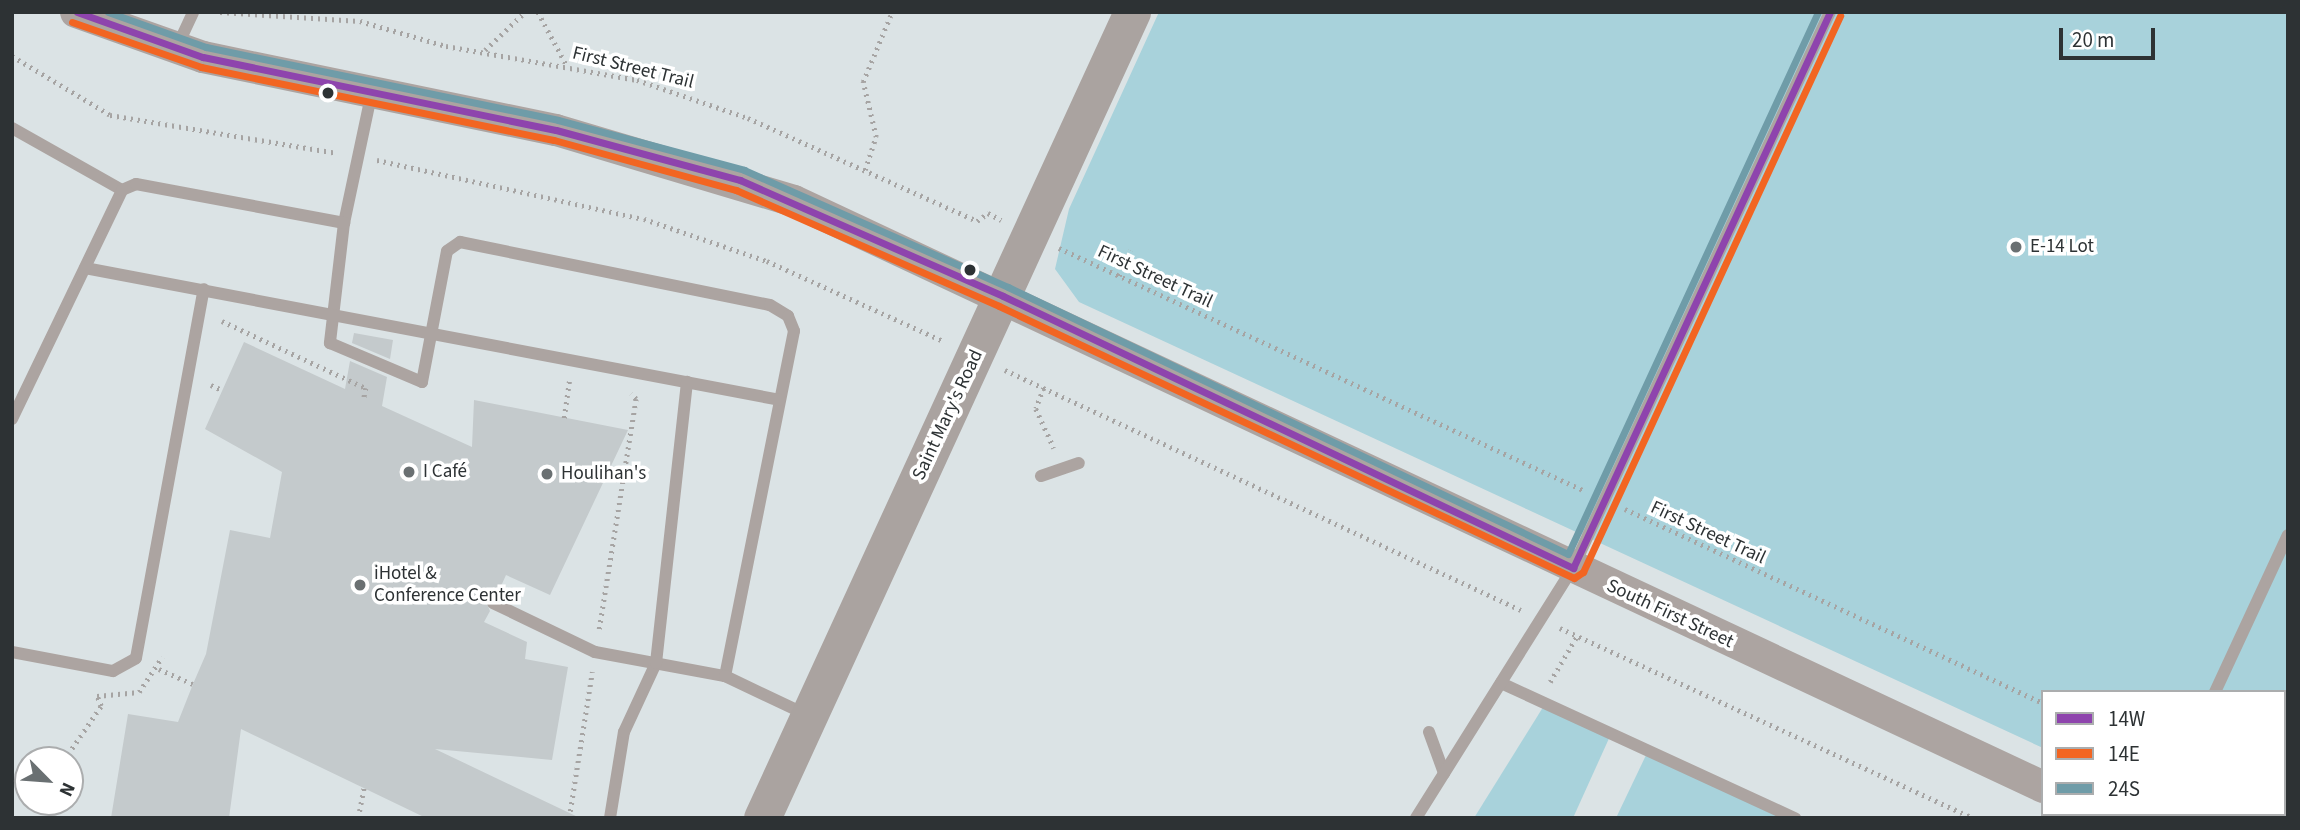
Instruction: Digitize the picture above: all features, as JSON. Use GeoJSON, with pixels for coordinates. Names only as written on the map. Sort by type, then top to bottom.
{"type":"FeatureCollection","features":[{"type":"Feature","properties":{"kind":"main road","name":"Saint Mary's Road"},"geometry":{"type":"LineString","coordinates":[[762,818],[1132,12]]}},
{"type":"Feature","properties":{"kind":"street","name":"South First Street"},"geometry":{"type":"LineString","coordinates":[[76,12],[177,48],[370,96],[556,130],[740,180],[1003,296],[1573,568],[2041,785]]}},
{"type":"Feature","properties":{"kind":"lane"},"geometry":{"type":"LineString","coordinates":[[177,48],[193,12]]}},
{"type":"Feature","properties":{"kind":"lane"},"geometry":{"type":"LineString","coordinates":[[1416,818],[1573,568],[1830,12]]}},
{"type":"Feature","properties":{"kind":"lane"},"geometry":{"type":"LineString","coordinates":[[370,96],[344,223],[331,311],[330,343],[422,383],[447,251],[460,242],[771,305],[788,316],[794,331],[725,676]]}},
{"type":"Feature","properties":{"kind":"lane"},"geometry":{"type":"LineString","coordinates":[[12,128],[69,154],[122,190]]}},
{"type":"Feature","properties":{"kind":"lane"},"geometry":{"type":"LineString","coordinates":[[12,419],[122,190],[136,184],[344,223]]}},
{"type":"Feature","properties":{"kind":"lane"},"geometry":{"type":"LineString","coordinates":[[85,268],[331,311],[431,333],[780,400]]}},
{"type":"Feature","properties":{"kind":"lane"},"geometry":{"type":"LineString","coordinates":[[12,652],[113,671],[136,657],[204,289]]}},
{"type":"Feature","properties":{"kind":"lane"},"geometry":{"type":"LineString","coordinates":[[610,818],[624,733],[656,663],[687,382]]}},
{"type":"Feature","properties":{"kind":"lane"},"geometry":{"type":"LineString","coordinates":[[1041,476],[1079,463]]}},
{"type":"Feature","properties":{"kind":"lane"},"geometry":{"type":"LineString","coordinates":[[2216,690],[2288,535]]}},
{"type":"Feature","properties":{"kind":"lane"},"geometry":{"type":"LineString","coordinates":[[494,603],[596,652],[725,676],[809,716]]}},
{"type":"Feature","properties":{"kind":"lane"},"geometry":{"type":"LineString","coordinates":[[1500,683],[1795,818]]}},
{"type":"Feature","properties":{"kind":"lane"},"geometry":{"type":"LineString","coordinates":[[1429,733],[1444,773]]}},
{"type":"Feature","properties":{"kind":"path","name":"First Street Trail"},"geometry":{"type":"LineString","coordinates":[[220,12],[360,22],[484,51],[566,65],[703,100],[977,221],[988,213],[2041,703]]}},
{"type":"Feature","properties":{"kind":"path"},"geometry":{"type":"LineString","coordinates":[[484,51],[525,12]]}},
{"type":"Feature","properties":{"kind":"path"},"geometry":{"type":"LineString","coordinates":[[538,12],[566,65]]}},
{"type":"Feature","properties":{"kind":"path"},"geometry":{"type":"LineString","coordinates":[[865,170],[876,137],[863,82],[892,12]]}},
{"type":"Feature","properties":{"kind":"path"},"geometry":{"type":"LineString","coordinates":[[12,56],[110,115],[358,157],[644,219],[767,261],[926,332]]}},
{"type":"Feature","properties":{"kind":"path"},"geometry":{"type":"LineString","coordinates":[[1119,276],[1130,250]]}},
{"type":"Feature","properties":{"kind":"path"},"geometry":{"type":"LineString","coordinates":[[220,332],[223,319],[366,388],[364,398]]}},
{"type":"Feature","properties":{"kind":"path"},"geometry":{"type":"LineString","coordinates":[[208,399],[213,372]]}},
{"type":"Feature","properties":{"kind":"path"},"geometry":{"type":"LineString","coordinates":[[1015,375],[1973,818]]}},
{"type":"Feature","properties":{"kind":"path"},"geometry":{"type":"LineString","coordinates":[[564,418],[569,381],[580,383]]}},
{"type":"Feature","properties":{"kind":"path"},"geometry":{"type":"LineString","coordinates":[[211,385],[222,390]]}},
{"type":"Feature","properties":{"kind":"path"},"geometry":{"type":"LineString","coordinates":[[1044,388],[1036,409],[1059,470]]}},
{"type":"Feature","properties":{"kind":"path"},"geometry":{"type":"LineString","coordinates":[[569,818],[636,399],[626,389]]}},
{"type":"Feature","properties":{"kind":"path"},"geometry":{"type":"LineString","coordinates":[[1539,701],[1577,636]]}},
{"type":"Feature","properties":{"kind":"path"},"geometry":{"type":"LineString","coordinates":[[165,642],[160,669],[193,684]]}},
{"type":"Feature","properties":{"kind":"path"},"geometry":{"type":"LineString","coordinates":[[74,746],[101,706],[97,696]]}},
{"type":"Feature","properties":{"kind":"path"},"geometry":{"type":"LineString","coordinates":[[358,818],[364,788]]}},
{"type":"Feature","properties":{"kind":"shaded area"},"geometry":{"type":"Polygon","coordinates":[[[1159,12],[2288,12],[2288,818],[2237,816],[2286,816],[2286,690],[2041,690],[2041,747],[1079,302],[1055,269],[1069,209],[1159,12]]]}},
{"type":"Feature","properties":{"kind":"shaded area"},"geometry":{"type":"Polygon","coordinates":[[[1545,704],[1611,734],[1573,818],[1474,818],[1545,704]]]}},
{"type":"Feature","properties":{"kind":"shaded area"},"geometry":{"type":"Polygon","coordinates":[[[1648,751],[1794,818],[1616,818],[1648,751]]]}},
{"type":"Feature","properties":{"kind":"building"},"geometry":{"type":"Polygon","coordinates":[[[354,333],[393,340],[390,359],[352,343],[354,333]]]}},
{"type":"Feature","properties":{"kind":"building","name":"iHotel & Conference Center"},"geometry":{"type":"Polygon","coordinates":[[[244,342],[345,389],[350,361],[387,377],[382,406],[472,447],[474,400],[628,430],[550,595],[506,575],[497,595],[485,600],[490,611],[484,622],[527,642],[525,659],[568,667],[552,760],[435,749],[580,818],[426,818],[241,729],[229,818],[111,818],[128,714],[178,722],[206,654],[230,530],[270,538],[282,472],[205,429],[244,342]]]}},
{"type":"Feature","properties":{"kind":"transit line","name":"14W"},"geometry":{"type":"LineString","coordinates":[[77,12],[203,57],[556,130],[740,180],[1003,296],[1573,568],[1830,12]]}},
{"type":"Feature","properties":{"kind":"transit line","name":"24S"},"geometry":{"type":"LineString","coordinates":[[108,12],[206,47],[558,120],[744,170],[1008,287],[1568,554],[1818,12]]}},
{"type":"Feature","properties":{"kind":"transit line","name":"14E"},"geometry":{"type":"LineString","coordinates":[[72,22],[201,67],[554,140],[736,190],[999,306],[1574,578],[1583,572],[1840,16]]}},
{"type":"Feature","properties":{"kind":"place","name":"E-14 Lot"},"geometry":{"type":"Point","coordinates":[2016,247]}},
{"type":"Feature","properties":{"kind":"place","name":"I Café"},"geometry":{"type":"Point","coordinates":[409,472]}},
{"type":"Feature","properties":{"kind":"place","name":"Houlihan's"},"geometry":{"type":"Point","coordinates":[547,474]}},
{"type":"Feature","properties":{"kind":"place","name":"iHotel & Conference Center"},"geometry":{"type":"Point","coordinates":[360,585]}}]}
